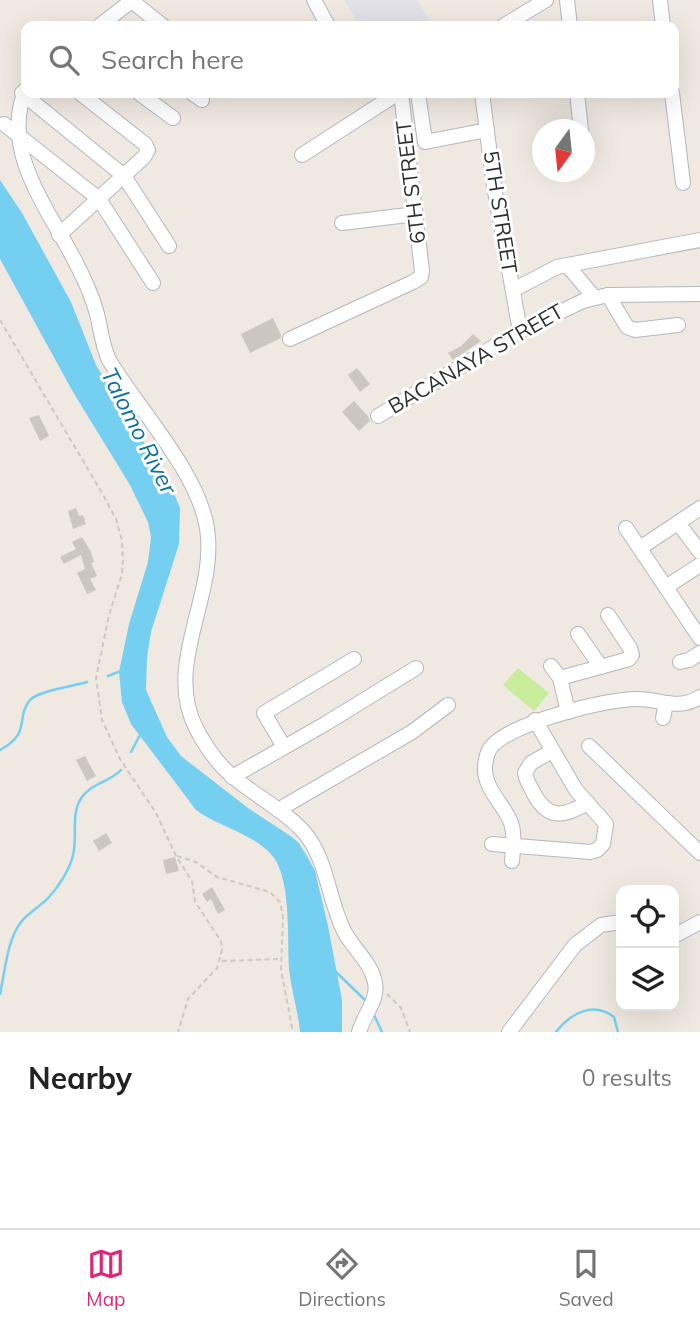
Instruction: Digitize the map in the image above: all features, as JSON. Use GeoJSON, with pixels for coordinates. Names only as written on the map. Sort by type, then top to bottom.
{"type":"FeatureCollection","features":[{"type":"Feature","properties":{"kind":"street"},"geometry":{"type":"LineString","coordinates":[[109,21],[133,0],[157,21]]}},
{"type":"Feature","properties":{"kind":"street"},"geometry":{"type":"LineString","coordinates":[[314,0],[325,21]]}},
{"type":"Feature","properties":{"kind":"street"},"geometry":{"type":"LineString","coordinates":[[511,21],[545,0]]}},
{"type":"Feature","properties":{"kind":"street"},"geometry":{"type":"LineString","coordinates":[[567,0],[569,21]]}},
{"type":"Feature","properties":{"kind":"street"},"geometry":{"type":"LineString","coordinates":[[660,0],[662,21]]}},
{"type":"Feature","properties":{"kind":"street"},"geometry":{"type":"LineString","coordinates":[[3,141],[4,124],[21,95]]}},
{"type":"Feature","properties":{"kind":"street"},"geometry":{"type":"LineString","coordinates":[[32,98],[124,176],[169,246]]}},
{"type":"Feature","properties":{"kind":"street"},"geometry":{"type":"LineString","coordinates":[[59,235],[144,157],[147,147],[86,98]]}},
{"type":"Feature","properties":{"kind":"street"},"geometry":{"type":"LineString","coordinates":[[146,98],[173,118]]}},
{"type":"Feature","properties":{"kind":"street"},"geometry":{"type":"LineString","coordinates":[[371,98],[377,107]]}},
{"type":"Feature","properties":{"kind":"street"},"geometry":{"type":"LineString","coordinates":[[302,155],[391,98]]}},
{"type":"Feature","properties":{"kind":"street","name":"6TH STREET"},"geometry":{"type":"LineString","coordinates":[[290,339],[421,277],[400,98]]}},
{"type":"Feature","properties":{"kind":"street"},"geometry":{"type":"LineString","coordinates":[[419,98],[425,142],[486,130]]}},
{"type":"Feature","properties":{"kind":"street","name":"5TH STREET"},"geometry":{"type":"LineString","coordinates":[[483,98],[494,186],[520,331]]}},
{"type":"Feature","properties":{"kind":"street"},"geometry":{"type":"LineString","coordinates":[[578,98],[580,119]]}},
{"type":"Feature","properties":{"kind":"street"},"geometry":{"type":"LineString","coordinates":[[673,98],[683,183]]}},
{"type":"Feature","properties":{"kind":"street"},"geometry":{"type":"LineString","coordinates":[[4,124],[99,199],[153,283]]}},
{"type":"Feature","properties":{"kind":"street"},"geometry":{"type":"LineString","coordinates":[[12,173],[59,235],[75,261],[92,299],[103,347],[109,360],[175,458],[198,498],[208,530],[207,564],[189,655],[185,689],[188,710],[208,748],[232,777],[304,832],[316,851],[337,915],[376,985],[360,1027]]}},
{"type":"Feature","properties":{"kind":"street"},"geometry":{"type":"LineString","coordinates":[[342,223],[415,214]]}},
{"type":"Feature","properties":{"kind":"street"},"geometry":{"type":"LineString","coordinates":[[513,290],[549,270],[567,265],[700,240]]}},
{"type":"Feature","properties":{"kind":"street"},"geometry":{"type":"LineString","coordinates":[[567,265],[601,296],[627,327],[635,330],[678,325]]}},
{"type":"Feature","properties":{"kind":"street","name":"BACANAYA STREET"},"geometry":{"type":"LineString","coordinates":[[378,416],[520,331],[571,305],[601,296],[700,294]]}},
{"type":"Feature","properties":{"kind":"street"},"geometry":{"type":"LineString","coordinates":[[640,548],[700,508]]}},
{"type":"Feature","properties":{"kind":"street"},"geometry":{"type":"LineString","coordinates":[[678,523],[700,552]]}},
{"type":"Feature","properties":{"kind":"street"},"geometry":{"type":"LineString","coordinates":[[626,528],[700,638]]}},
{"type":"Feature","properties":{"kind":"street"},"geometry":{"type":"LineString","coordinates":[[666,587],[700,565]]}},
{"type":"Feature","properties":{"kind":"street"},"geometry":{"type":"LineString","coordinates":[[687,619],[700,610]]}},
{"type":"Feature","properties":{"kind":"street"},"geometry":{"type":"LineString","coordinates":[[568,712],[556,672],[601,667],[624,661],[632,655],[608,615]]}},
{"type":"Feature","properties":{"kind":"street"},"geometry":{"type":"LineString","coordinates":[[578,634],[601,667]]}},
{"type":"Feature","properties":{"kind":"street"},"geometry":{"type":"LineString","coordinates":[[680,662],[700,653]]}},
{"type":"Feature","properties":{"kind":"street"},"geometry":{"type":"LineString","coordinates":[[284,747],[264,713],[354,659]]}},
{"type":"Feature","properties":{"kind":"street"},"geometry":{"type":"LineString","coordinates":[[232,777],[416,668]]}},
{"type":"Feature","properties":{"kind":"street"},"geometry":{"type":"LineString","coordinates":[[512,853],[512,827],[487,782],[485,763],[493,744],[535,720],[568,712],[627,699],[645,699],[664,711],[700,697]]}},
{"type":"Feature","properties":{"kind":"street"},"geometry":{"type":"LineString","coordinates":[[278,810],[412,732],[448,705]]}},
{"type":"Feature","properties":{"kind":"street"},"geometry":{"type":"LineString","coordinates":[[492,844],[512,853],[590,852],[603,844],[606,824],[576,790],[535,720]]}},
{"type":"Feature","properties":{"kind":"street"},"geometry":{"type":"LineString","coordinates":[[589,746],[700,853]]}},
{"type":"Feature","properties":{"kind":"street"},"geometry":{"type":"LineString","coordinates":[[552,751],[525,769],[526,778],[542,807],[551,813],[560,814],[588,803]]}},
{"type":"Feature","properties":{"kind":"street"},"geometry":{"type":"LineString","coordinates":[[679,933],[700,922]]}},
{"type":"Feature","properties":{"kind":"street"},"geometry":{"type":"LineString","coordinates":[[509,1032],[575,946],[601,925],[616,923]]}},
{"type":"Feature","properties":{"kind":"path"},"geometry":{"type":"LineString","coordinates":[[0,320],[116,519],[122,541],[122,574],[109,615],[96,678],[102,720],[120,759],[156,813],[176,856],[192,881],[195,902],[221,941],[220,961],[212,975],[188,999],[178,1032]]}},
{"type":"Feature","properties":{"kind":"path"},"geometry":{"type":"LineString","coordinates":[[176,856],[196,862],[217,877],[270,892],[280,902],[283,917],[281,959],[293,1032]]}},
{"type":"Feature","properties":{"kind":"path"},"geometry":{"type":"LineString","coordinates":[[220,961],[281,959]]}},
{"type":"Feature","properties":{"kind":"path"},"geometry":{"type":"LineString","coordinates":[[374,995],[385,994],[397,1002],[410,1032]]}},
{"type":"Feature","properties":{"kind":"shaded area"},"geometry":{"type":"Polygon","coordinates":[[[344,0],[417,0],[430,21],[357,21],[344,0]]]}},
{"type":"Feature","properties":{"kind":"green space"},"geometry":{"type":"Polygon","coordinates":[[[518,668],[549,693],[534,711],[503,685],[518,668]]]}},
{"type":"Feature","properties":{"kind":"water"},"geometry":{"type":"Polygon","coordinates":[[[0,180],[22,213],[71,302],[96,365],[171,486],[180,508],[179,544],[151,632],[146,690],[167,737],[181,756],[248,808],[298,842],[307,856],[315,871],[328,926],[342,1000],[342,1032],[300,1032],[289,968],[285,891],[277,863],[270,853],[253,840],[196,810],[131,724],[122,702],[119,672],[129,624],[148,562],[151,537],[148,522],[130,485],[73,392],[0,259],[0,180]]]}},
{"type":"Feature","properties":{"kind":"building"},"geometry":{"type":"Polygon","coordinates":[[[273,318],[281,338],[250,353],[241,334],[273,318]]]}},
{"type":"Feature","properties":{"kind":"building"},"geometry":{"type":"Polygon","coordinates":[[[473,334],[481,341],[453,360],[448,353],[461,346],[473,334]]]}},
{"type":"Feature","properties":{"kind":"building"},"geometry":{"type":"Polygon","coordinates":[[[357,368],[370,384],[360,392],[348,375],[357,368]]]}},
{"type":"Feature","properties":{"kind":"building"},"geometry":{"type":"Polygon","coordinates":[[[354,401],[370,421],[359,431],[342,412],[354,401]]]}},
{"type":"Feature","properties":{"kind":"building"},"geometry":{"type":"Polygon","coordinates":[[[39,415],[49,436],[40,441],[29,418],[39,415]]]}},
{"type":"Feature","properties":{"kind":"building"},"geometry":{"type":"Polygon","coordinates":[[[76,508],[79,516],[83,515],[86,524],[73,529],[68,511],[76,508]]]}},
{"type":"Feature","properties":{"kind":"building"},"geometry":{"type":"Polygon","coordinates":[[[82,537],[91,552],[94,562],[91,563],[97,576],[90,579],[96,590],[87,594],[77,573],[85,569],[81,555],[64,564],[60,557],[76,549],[72,542],[82,537]]]}},
{"type":"Feature","properties":{"kind":"building"},"geometry":{"type":"Polygon","coordinates":[[[85,756],[96,776],[87,781],[76,760],[85,756]]]}},
{"type":"Feature","properties":{"kind":"building"},"geometry":{"type":"Polygon","coordinates":[[[106,833],[112,843],[99,851],[93,841],[106,833]]]}},
{"type":"Feature","properties":{"kind":"building"},"geometry":{"type":"Polygon","coordinates":[[[175,857],[179,871],[166,874],[163,860],[175,857]]]}},
{"type":"Feature","properties":{"kind":"building"},"geometry":{"type":"Polygon","coordinates":[[[212,887],[225,910],[218,914],[211,899],[207,902],[202,894],[212,887]]]}},
{"type":"Feature","properties":{"kind":"waterway"},"geometry":{"type":"LineString","coordinates":[[108,676],[121,671]]}},
{"type":"Feature","properties":{"kind":"waterway"},"geometry":{"type":"LineString","coordinates":[[0,750],[16,738],[30,700],[48,691],[87,682]]}},
{"type":"Feature","properties":{"kind":"waterway"},"geometry":{"type":"LineString","coordinates":[[131,752],[141,733]]}},
{"type":"Feature","properties":{"kind":"waterway"},"geometry":{"type":"LineString","coordinates":[[0,994],[16,929],[24,918],[53,893],[69,866],[73,855],[78,803],[86,792],[121,770]]}},
{"type":"Feature","properties":{"kind":"waterway"},"geometry":{"type":"LineString","coordinates":[[336,972],[366,1001]]}},
{"type":"Feature","properties":{"kind":"waterway"},"geometry":{"type":"LineString","coordinates":[[556,1032],[568,1019],[590,1010],[606,1012],[614,1017],[618,1032]]}},
{"type":"Feature","properties":{"kind":"waterway"},"geometry":{"type":"LineString","coordinates":[[373,1013],[382,1032]]}},
{"type":"Feature","properties":{"kind":"water label","name":"Talomo River"},"geometry":{"type":"Point","coordinates":[139,431]}}]}
